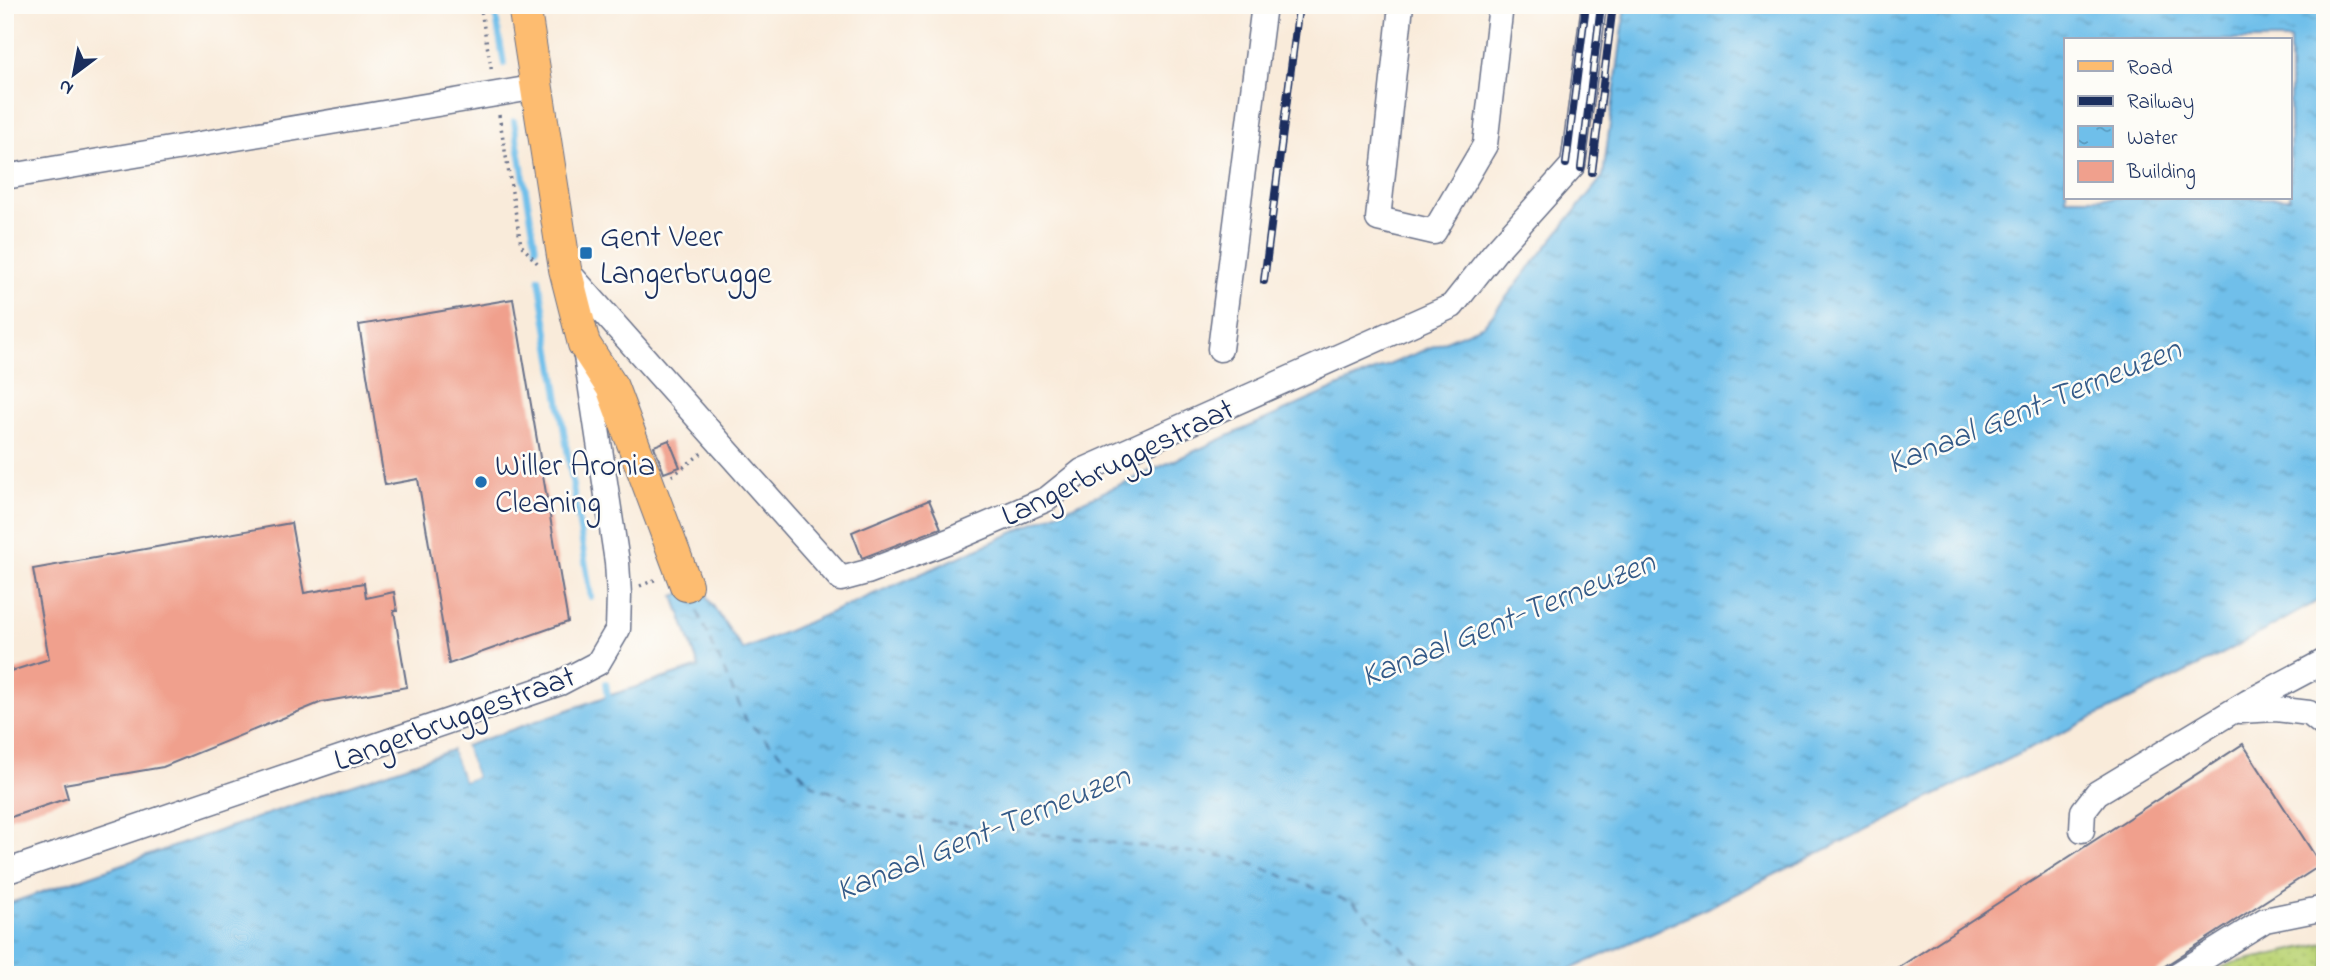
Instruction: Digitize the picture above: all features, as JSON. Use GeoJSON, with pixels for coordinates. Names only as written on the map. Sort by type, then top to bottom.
{"type":"FeatureCollection","features":[{"type":"Feature","properties":{"kind":"main road","name":"Langerbruggestraat"},"geometry":{"type":"LineString","coordinates":[[524,5],[538,87],[555,270],[584,344]]}},
{"type":"Feature","properties":{"kind":"main road"},"geometry":{"type":"LineString","coordinates":[[584,344],[612,387],[686,585]]}},
{"type":"Feature","properties":{"kind":"street"},"geometry":{"type":"LineString","coordinates":[[1220,349],[1264,5]]}},
{"type":"Feature","properties":{"kind":"street"},"geometry":{"type":"LineString","coordinates":[[1401,5],[1378,219],[1434,232],[1485,145],[1501,5]]}},
{"type":"Feature","properties":{"kind":"street","name":"Langerbruggestraat"},"geometry":{"type":"LineString","coordinates":[[555,270],[717,440],[841,579],[937,545],[1047,499],[1083,471],[1452,306],[1494,253],[1573,165],[1594,5]]}},
{"type":"Feature","properties":{"kind":"street"},"geometry":{"type":"LineString","coordinates":[[5,177],[538,87]]}},
{"type":"Feature","properties":{"kind":"street","name":"Langerbruggestraat"},"geometry":{"type":"LineString","coordinates":[[5,872],[560,683],[598,663],[618,629],[619,595],[617,562],[584,344]]}},
{"type":"Feature","properties":{"kind":"street"},"geometry":{"type":"LineString","coordinates":[[2082,830],[2083,811],[2097,793],[2325,661]]}},
{"type":"Feature","properties":{"kind":"street"},"geometry":{"type":"LineString","coordinates":[[2235,711],[2276,709],[2308,713],[2325,726]]}},
{"type":"Feature","properties":{"kind":"street"},"geometry":{"type":"LineString","coordinates":[[2177,975],[2265,920],[2325,908]]}},
{"type":"Feature","properties":{"kind":"path"},"geometry":{"type":"LineString","coordinates":[[480,5],[492,75]]}},
{"type":"Feature","properties":{"kind":"path"},"geometry":{"type":"LineString","coordinates":[[499,115],[521,245],[531,258],[555,270]]}},
{"type":"Feature","properties":{"kind":"path"},"geometry":{"type":"LineString","coordinates":[[672,485],[670,479],[674,474],[682,471],[717,440]]}},
{"type":"Feature","properties":{"kind":"green space"},"geometry":{"type":"Polygon","coordinates":[[[2325,943],[2325,975],[2208,975],[2233,963],[2325,943]]]}},
{"type":"Feature","properties":{"kind":"water","name":"Kanaal Gent-Terneuzen"},"geometry":{"type":"Polygon","coordinates":[[[1626,5],[2325,5],[2325,597],[2224,653],[1709,907],[1558,975],[5,975],[5,905],[452,750],[464,781],[476,777],[465,746],[699,667],[674,596],[703,584],[709,600],[743,650],[932,569],[1353,380],[1484,325],[1603,176],[1626,5]]]}},
{"type":"Feature","properties":{"kind":"pier"},"geometry":{"type":"Polygon","coordinates":[[[465,746],[476,777],[464,781],[452,750],[455,749],[466,777],[472,775],[462,747],[465,746]]]}},
{"type":"Feature","properties":{"kind":"building","name":"Willer Aronia Cleaning"},"geometry":{"type":"Polygon","coordinates":[[[513,299],[568,622],[449,664],[418,479],[385,485],[359,325],[513,299]]]}},
{"type":"Feature","properties":{"kind":"building"},"geometry":{"type":"Polygon","coordinates":[[[669,440],[680,467],[664,473],[654,446],[669,440]]]}},
{"type":"Feature","properties":{"kind":"building"},"geometry":{"type":"Polygon","coordinates":[[[929,500],[941,528],[862,558],[852,532],[929,500]]]}},
{"type":"Feature","properties":{"kind":"building"},"geometry":{"type":"Polygon","coordinates":[[[291,523],[304,593],[364,583],[366,598],[394,592],[397,611],[394,611],[407,687],[322,702],[163,767],[64,784],[68,798],[5,819],[5,673],[49,659],[33,569],[291,523]]]}},
{"type":"Feature","properties":{"kind":"building"},"geometry":{"type":"Polygon","coordinates":[[[2243,744],[2321,865],[2151,975],[1887,975],[2243,744]]]}},
{"type":"Feature","properties":{"kind":"waterway"},"geometry":{"type":"LineString","coordinates":[[494,5],[504,64]]}},
{"type":"Feature","properties":{"kind":"waterway"},"geometry":{"type":"LineString","coordinates":[[514,121],[536,248]]}},
{"type":"Feature","properties":{"kind":"waterway"},"geometry":{"type":"LineString","coordinates":[[539,278],[591,597]]}},
{"type":"Feature","properties":{"kind":"waterway"},"geometry":{"type":"LineString","coordinates":[[606,683],[609,702]]}},
{"type":"Feature","properties":{"kind":"ferry route"},"geometry":{"type":"LineString","coordinates":[[691,597],[746,720],[814,786],[902,817],[1237,858],[1353,903],[1432,975]]}},
{"type":"Feature","properties":{"kind":"railway"},"geometry":{"type":"LineString","coordinates":[[1264,281],[1299,5]]}},
{"type":"Feature","properties":{"kind":"railway"},"geometry":{"type":"LineString","coordinates":[[1566,164],[1586,5]]}},
{"type":"Feature","properties":{"kind":"railway"},"geometry":{"type":"LineString","coordinates":[[1581,168],[1601,5]]}},
{"type":"Feature","properties":{"kind":"railway"},"geometry":{"type":"LineString","coordinates":[[1592,172],[1613,5]]}},
{"type":"Feature","properties":{"kind":"place","name":"Gent Veer Langerbrugge"},"geometry":{"type":"Point","coordinates":[586,253]}},
{"type":"Feature","properties":{"kind":"place","name":"Willer Aronia Cleaning"},"geometry":{"type":"Point","coordinates":[481,482]}}]}
